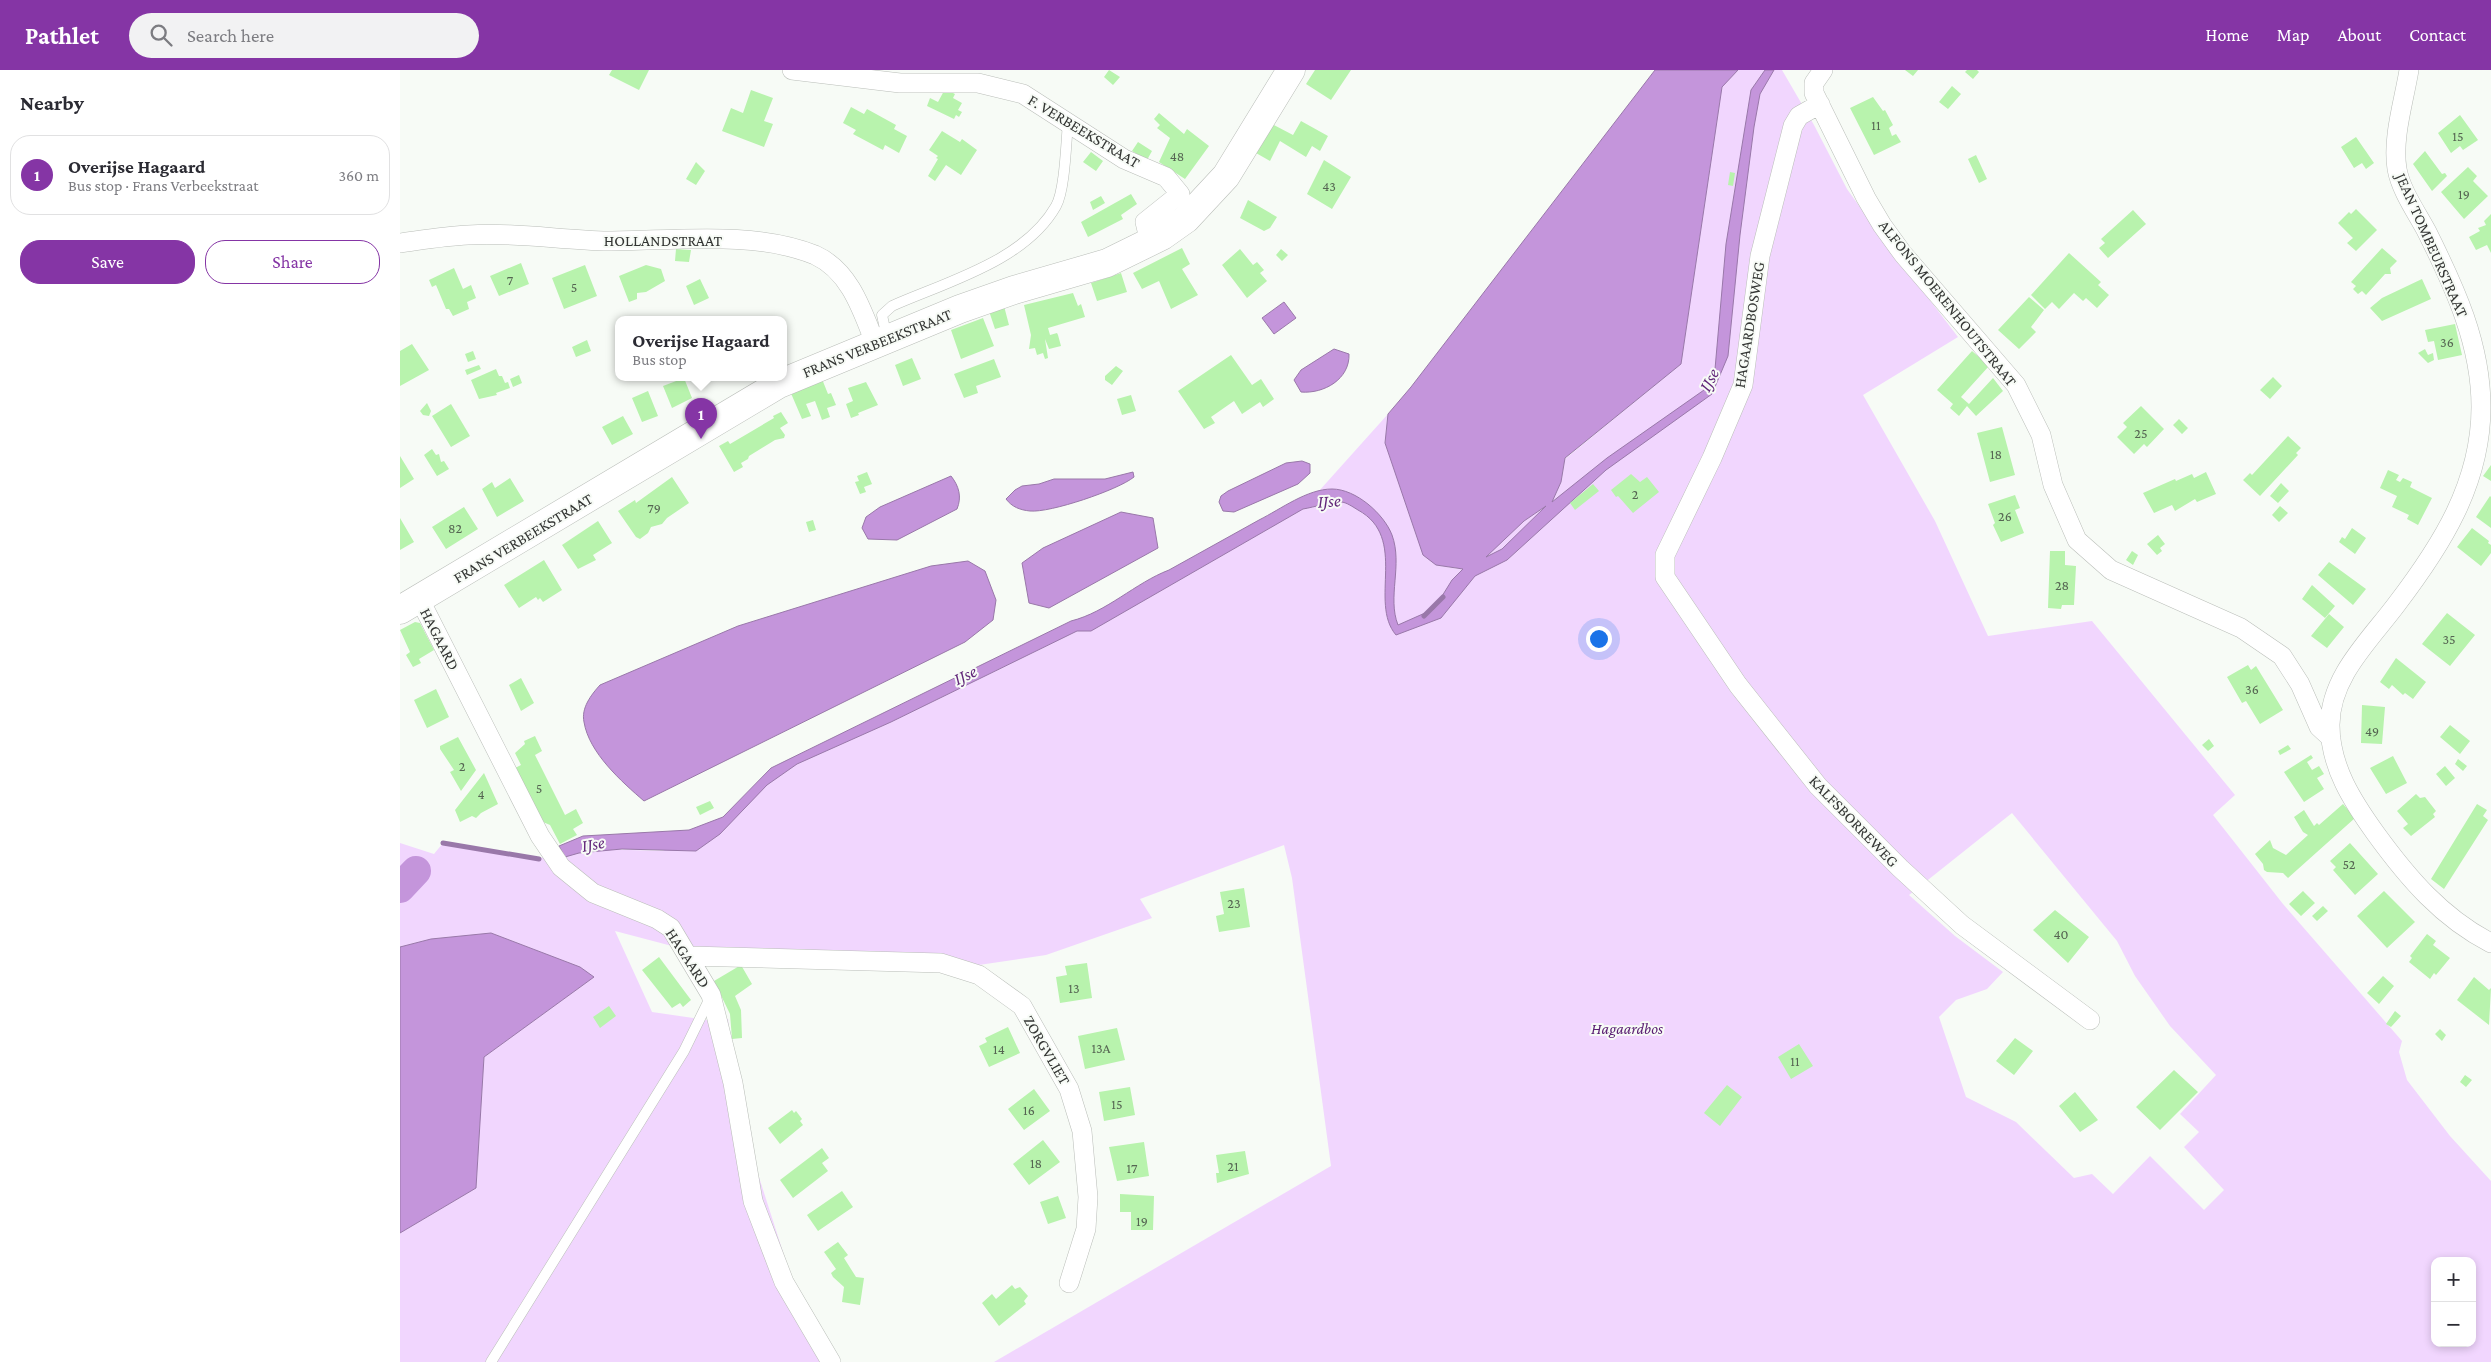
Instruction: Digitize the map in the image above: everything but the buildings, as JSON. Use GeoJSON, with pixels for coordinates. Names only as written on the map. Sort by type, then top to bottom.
{"type":"FeatureCollection","features":[{"type":"Feature","properties":{"kind":"main road","name":"FRANS VERBEEKSTRAAT"},"geometry":{"type":"LineString","coordinates":[[787,381],[882,341],[1014,290],[1107,263],[1150,244],[1186,219],[1226,176],[1291,70]]}},
{"type":"Feature","properties":{"kind":"main road","name":"FRANS VERBEEKSTRAAT"},"geometry":{"type":"LineString","coordinates":[[410,605],[786,381]]}},
{"type":"Feature","properties":{"kind":"street","name":"F. VERBEEKSTRAAT"},"geometry":{"type":"LineString","coordinates":[[792,70],[900,83],[978,83],[1023,94],[1124,159],[1166,177],[1180,194],[1145,222],[1150,244]]}},
{"type":"Feature","properties":{"kind":"street","name":"JEAN TOMBEURSTRAAT"},"geometry":{"type":"LineString","coordinates":[[2331,738],[2331,712],[2339,683],[2440,544],[2459,510],[2473,468],[2479,441],[2481,387],[2473,340],[2451,282],[2402,184],[2397,166],[2396,148],[2409,70]]}},
{"type":"Feature","properties":{"kind":"street","name":"ALFONS MOERENHOUTSTRAAT"},"geometry":{"type":"LineString","coordinates":[[1819,72],[1813,88],[1866,198],[1882,224],[1903,254],[2016,385],[2041,436],[2053,485],[2077,540],[2111,570],[2240,628],[2282,656],[2300,684],[2319,727],[2331,738],[2335,761],[2346,787],[2393,857],[2435,904],[2457,923],[2491,943]]}},
{"type":"Feature","properties":{"kind":"street","name":"HAGAARDBOSWEG"},"geometry":{"type":"LineString","coordinates":[[1665,577],[1665,555],[1712,458],[1743,384],[1760,256],[1793,126],[1799,116],[1820,104]]}},
{"type":"Feature","properties":{"kind":"street","name":"HOLLANDSTRAAT"},"geometry":{"type":"LineString","coordinates":[[400,243],[469,235],[606,241],[741,239],[786,248],[815,256],[838,271],[882,341]]}},
{"type":"Feature","properties":{"kind":"street","name":"KALFSBORREWEG"},"geometry":{"type":"LineString","coordinates":[[1665,577],[1738,685],[1818,786],[1900,868],[1962,925],[2090,1020]]}},
{"type":"Feature","properties":{"kind":"street","name":"HAGAARD"},"geometry":{"type":"LineString","coordinates":[[410,605],[540,836],[562,867],[593,893],[664,922],[671,928],[690,956],[711,995],[722,1029],[753,1201],[784,1282],[831,1362]]}},
{"type":"Feature","properties":{"kind":"street","name":"ZORGVLIET"},"geometry":{"type":"LineString","coordinates":[[690,956],[941,963],[979,975],[1022,1006],[1069,1089],[1082,1131],[1088,1196],[1086,1229],[1070,1283]]}},
{"type":"Feature","properties":{"kind":"lane"},"geometry":{"type":"LineString","coordinates":[[882,341],[882,315],[892,306],[1005,257],[1028,239],[1057,206],[1063,176],[1068,123]]}},
{"type":"Feature","properties":{"kind":"lane"},"geometry":{"type":"LineString","coordinates":[[491,1362],[684,1050],[711,995]]}},
{"type":"Feature","properties":{"kind":"green space","name":"Hagaardbos"},"geometry":{"type":"Polygon","coordinates":[[[1738,70],[1782,70],[1814,125],[1847,189],[1958,337],[1863,395],[1935,521],[1988,636],[2092,621],[2235,795],[2213,815],[2283,904],[2402,1041],[2399,1052],[2407,1080],[2450,1136],[2491,1181],[2491,1362],[994,1362],[1331,1166],[1292,878],[1284,845],[1140,899],[1152,918],[1046,955],[972,966],[672,946],[615,931],[652,1012],[707,1020],[728,1019],[731,1046],[757,1171],[791,1277],[837,1362],[400,1362],[400,1233],[476,1188],[484,1057],[594,977],[580,967],[491,933],[431,939],[400,947],[400,843],[434,854],[443,843],[539,859],[564,848],[663,851],[729,816],[780,768],[1139,592],[1310,501],[1388,414],[1385,443],[1436,565],[1459,569],[1477,564],[1524,521],[1551,503],[1561,482],[1565,459],[1681,364],[1722,86],[1738,70]],[[2012,813],[1909,895],[1955,936],[2003,972],[1987,989],[1956,1000],[1939,1017],[1966,1097],[2016,1122],[2074,1178],[2092,1174],[2113,1194],[2150,1156],[2204,1210],[2224,1190],[2184,1147],[2199,1132],[2180,1114],[2216,1075],[2170,1026],[2135,976],[2117,941],[2012,813]]]}},
{"type":"Feature","properties":{"kind":"water"},"geometry":{"type":"Polygon","coordinates":[[[1655,70],[1738,70],[1722,87],[1681,364],[1565,458],[1561,482],[1552,502],[1607,458],[1704,390],[1715,369],[1726,244],[1751,90],[1765,70],[1774,70],[1760,94],[1740,235],[1728,356],[1712,394],[1606,470],[1507,560],[1475,576],[1441,618],[1396,635],[1388,621],[1385,605],[1386,571],[1382,537],[1373,522],[1358,510],[1343,502],[1303,509],[1091,631],[1077,631],[891,722],[797,764],[767,785],[720,834],[696,851],[622,849],[579,853],[565,857],[559,846],[583,836],[689,830],[723,817],[771,768],[1071,621],[1097,611],[1144,582],[1294,500],[1313,492],[1332,489],[1350,493],[1368,504],[1383,519],[1392,535],[1395,546],[1394,603],[1398,625],[1434,609],[1452,580],[1463,569],[1436,565],[1423,555],[1385,443],[1388,414],[1411,387],[1655,70]],[[1546,506],[1524,521],[1486,557],[1502,549],[1546,506]]]}},
{"type":"Feature","properties":{"kind":"water"},"geometry":{"type":"Polygon","coordinates":[[[1284,302],[1296,318],[1274,334],[1262,318],[1284,302]]]}},
{"type":"Feature","properties":{"kind":"water"},"geometry":{"type":"Polygon","coordinates":[[[1334,349],[1349,354],[1345,371],[1340,378],[1327,387],[1310,392],[1301,392],[1294,380],[1301,370],[1334,349]]]}},
{"type":"Feature","properties":{"kind":"water"},"geometry":{"type":"Polygon","coordinates":[[[1302,461],[1310,464],[1310,473],[1298,484],[1234,512],[1223,511],[1219,502],[1221,496],[1228,491],[1286,463],[1302,461]]]}},
{"type":"Feature","properties":{"kind":"water"},"geometry":{"type":"Polygon","coordinates":[[[1133,472],[1134,477],[1114,488],[1084,500],[1040,511],[1023,510],[1014,506],[1006,499],[1022,486],[1039,484],[1054,479],[1105,479],[1133,472]]]}},
{"type":"Feature","properties":{"kind":"water"},"geometry":{"type":"Polygon","coordinates":[[[951,476],[959,492],[957,509],[897,540],[868,539],[862,528],[866,517],[880,507],[951,476]]]}},
{"type":"Feature","properties":{"kind":"water"},"geometry":{"type":"Polygon","coordinates":[[[1121,512],[1153,518],[1158,548],[1049,608],[1029,603],[1022,563],[1043,548],[1121,512]]]}},
{"type":"Feature","properties":{"kind":"water"},"geometry":{"type":"Polygon","coordinates":[[[968,561],[985,571],[996,600],[993,620],[965,642],[644,801],[608,766],[592,745],[583,717],[590,697],[600,685],[738,626],[931,566],[968,561]]]}},
{"type":"Feature","properties":{"kind":"water"},"geometry":{"type":"Polygon","coordinates":[[[491,933],[580,967],[594,977],[484,1057],[476,1188],[400,1233],[400,947],[431,939],[491,933]]]}},
{"type":"Feature","properties":{"kind":"waterway","name":"IJse"},"geometry":{"type":"LineString","coordinates":[[1424,616],[1443,597]]}},
{"type":"Feature","properties":{"kind":"waterway","name":"IJse"},"geometry":{"type":"LineString","coordinates":[[443,843],[539,859]]}},
{"type":"Feature","properties":{"kind":"waterway","name":"IJse"},"geometry":{"type":"LineString","coordinates":[[400,888],[416,871]]}},
{"type":"Feature","properties":{"kind":"place","name":"Overijse Hagaard"},"geometry":{"type":"Point","coordinates":[701,439]}}]}
